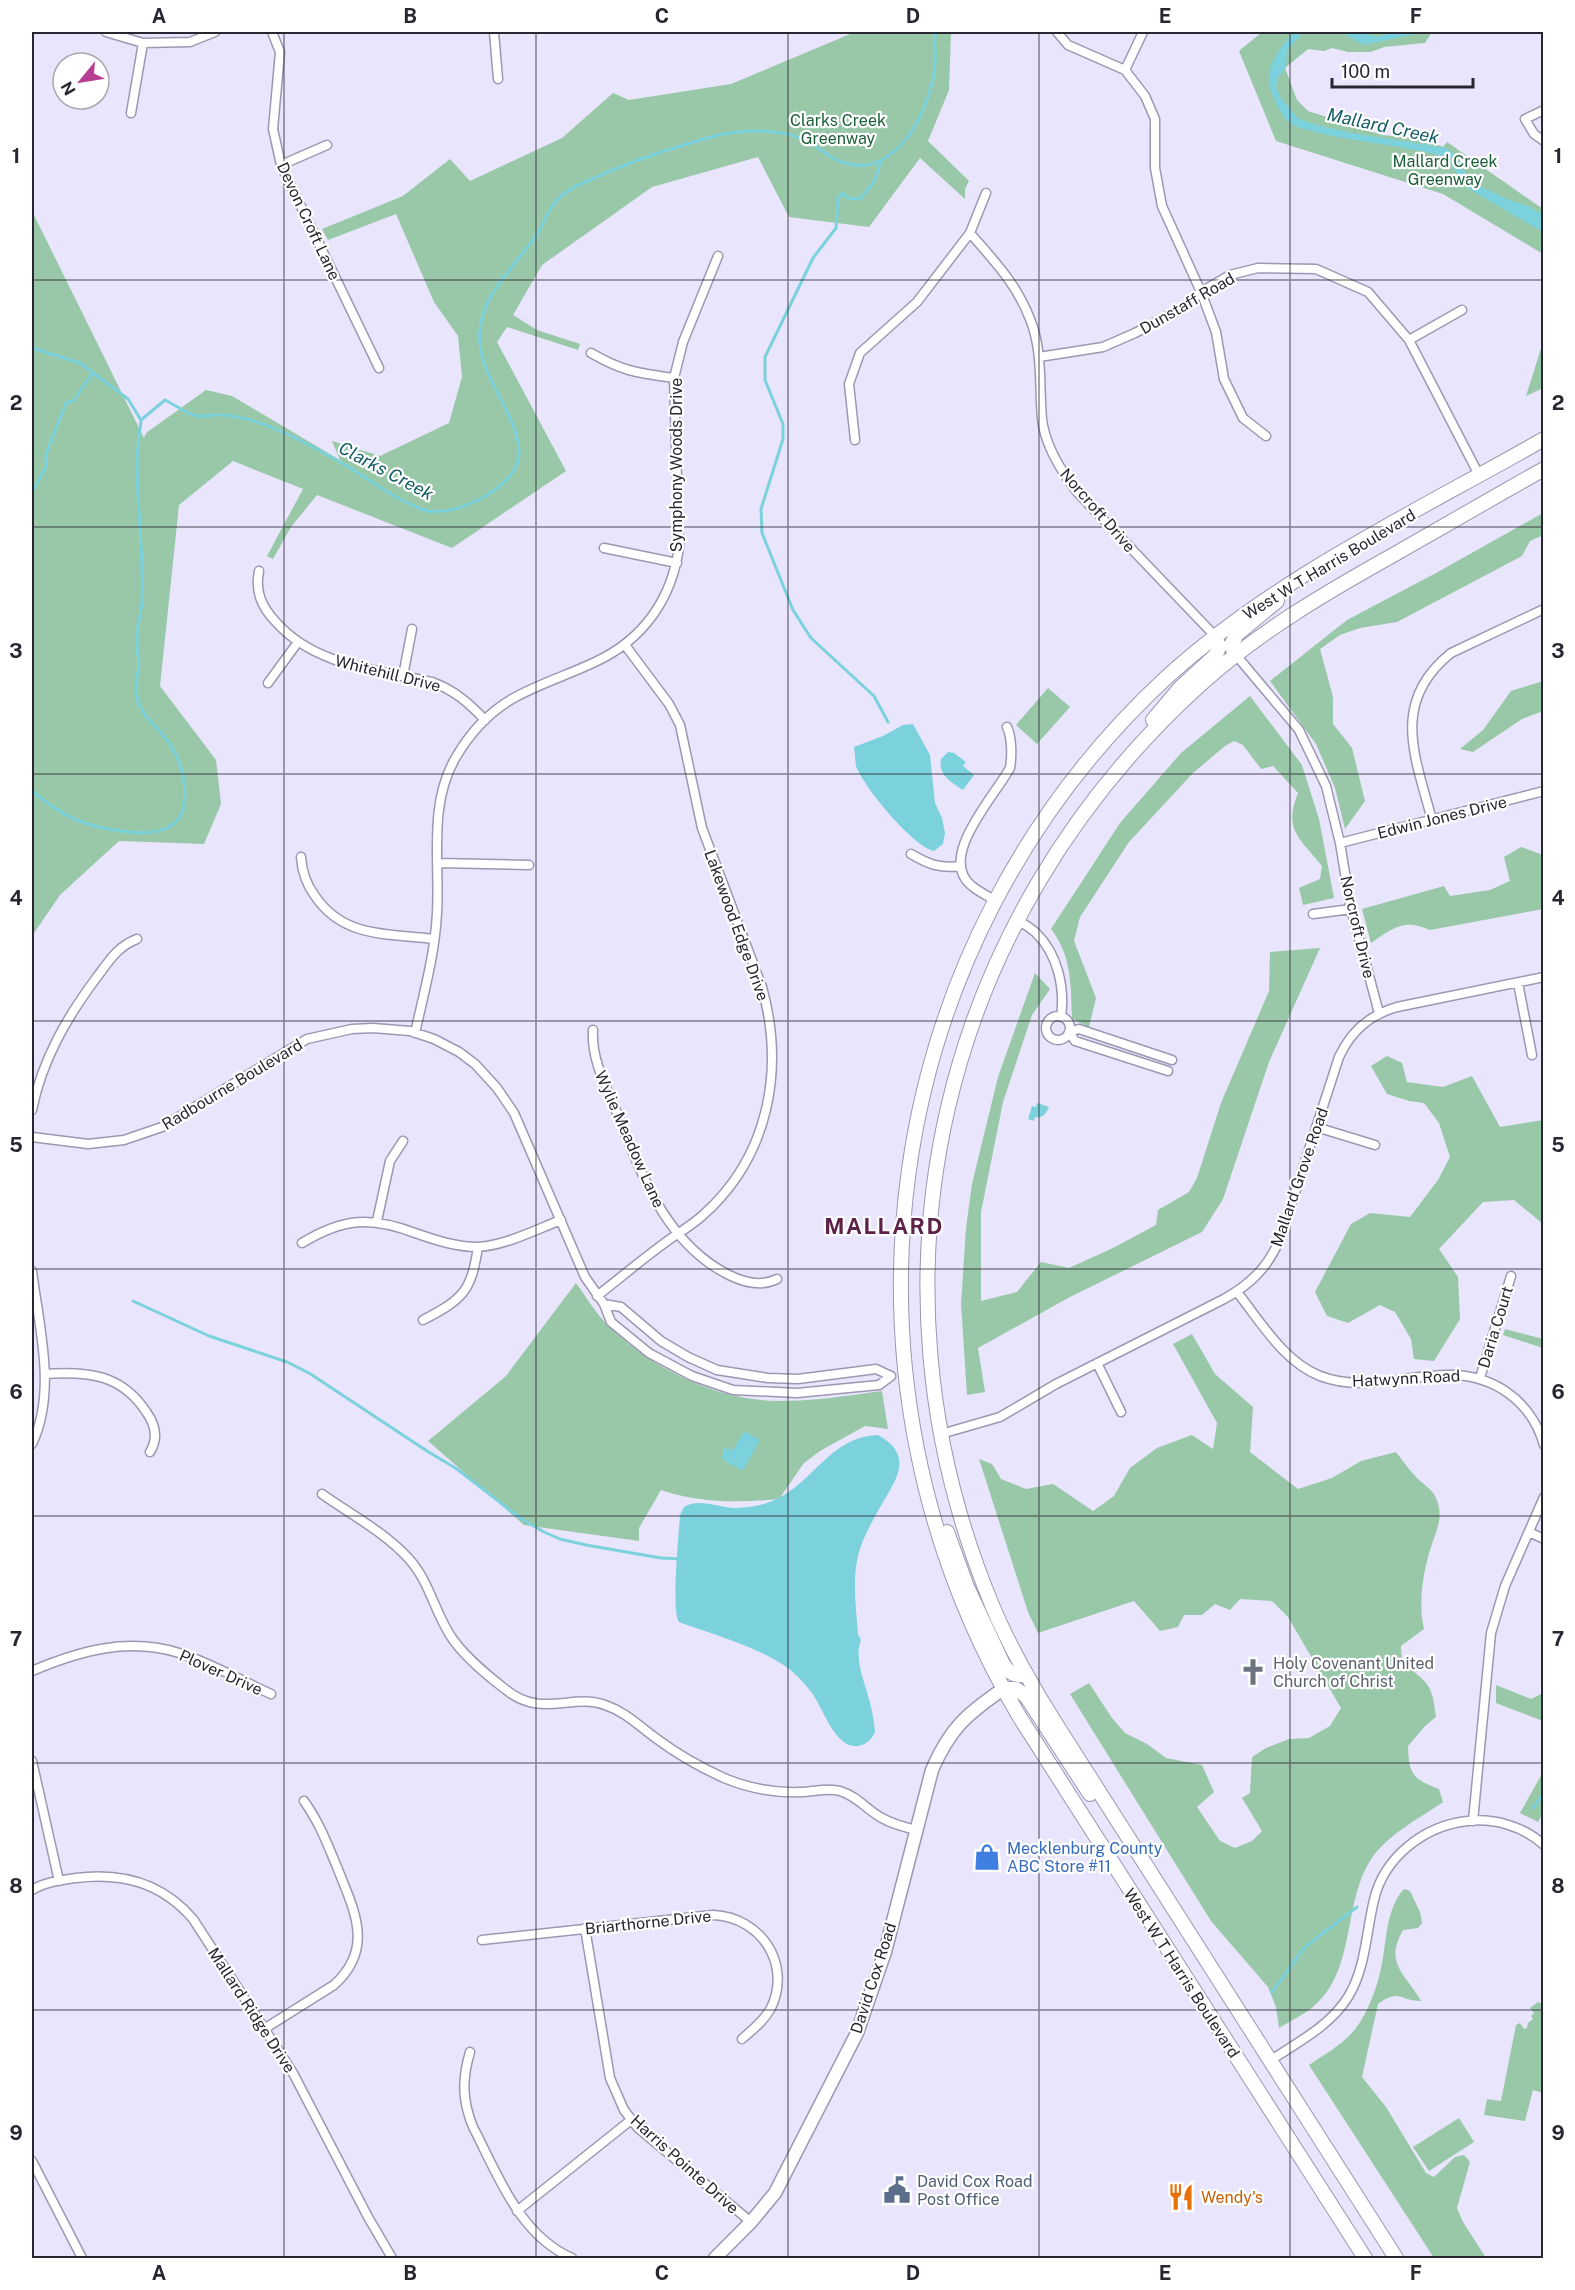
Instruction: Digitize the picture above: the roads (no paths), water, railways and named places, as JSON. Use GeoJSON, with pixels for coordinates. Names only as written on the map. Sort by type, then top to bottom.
{"type":"FeatureCollection","features":[{"type":"Feature","properties":{"kind":"main road","name":"West W T Harris Boulevard"},"geometry":{"type":"LineString","coordinates":[[1365,2259],[1088,1826],[1003,1689],[978,1639],[956,1586],[934,1522],[898,1376],[902,1331],[900,1261],[907,1183],[917,1120],[940,1032],[961,976],[996,901],[1040,826],[1102,744],[1158,686],[1215,636],[1258,605],[1307,574],[1544,439]]}},
{"type":"Feature","properties":{"kind":"main road","name":"West W T Harris Boulevard"},"geometry":{"type":"LineString","coordinates":[[1396,2259],[1146,1867],[1027,1675],[993,1606],[975,1559],[953,1489],[941,1434],[931,1365],[928,1321],[929,1247],[934,1187],[946,1113],[965,1045],[985,988],[1017,919],[1061,844],[1108,779],[1176,707],[1264,634],[1340,585],[1544,469]]}},
{"type":"Feature","properties":{"kind":"main road"},"geometry":{"type":"LineString","coordinates":[[1236,655],[1231,645],[1236,634],[1307,574]]}},
{"type":"Feature","properties":{"kind":"main road"},"geometry":{"type":"LineString","coordinates":[[1130,754],[1157,713],[1216,655],[1218,647],[1215,636]]}},
{"type":"Feature","properties":{"kind":"main road"},"geometry":{"type":"LineString","coordinates":[[920,1466],[941,1515],[967,1587],[1002,1662],[1006,1669],[1014,1674],[1027,1675]]}},
{"type":"Feature","properties":{"kind":"main road"},"geometry":{"type":"LineString","coordinates":[[1003,1689],[1016,1689],[1026,1696],[1094,1801],[1146,1867]]}},
{"type":"Feature","properties":{"kind":"main road","name":"David Cox Road"},"geometry":{"type":"LineString","coordinates":[[715,2259],[768,2203],[786,2174],[857,2032],[885,1952],[932,1770],[950,1735],[973,1710],[1003,1689]]}},
{"type":"Feature","properties":{"kind":"street"},"geometry":{"type":"LineString","coordinates":[[106,32],[143,43],[190,42],[215,32]]}},
{"type":"Feature","properties":{"kind":"street","name":"Devon Croft Lane"},"geometry":{"type":"LineString","coordinates":[[272,32],[280,52],[273,129],[281,165],[379,368]]}},
{"type":"Feature","properties":{"kind":"street"},"geometry":{"type":"LineString","coordinates":[[494,32],[498,79]]}},
{"type":"Feature","properties":{"kind":"street"},"geometry":{"type":"LineString","coordinates":[[1057,32],[1068,45],[1125,70],[1146,96],[1155,119],[1155,168],[1162,206],[1201,292],[1216,332],[1224,379],[1243,418],[1266,436]]}},
{"type":"Feature","properties":{"kind":"street"},"geometry":{"type":"LineString","coordinates":[[1125,70],[1143,32]]}},
{"type":"Feature","properties":{"kind":"street"},"geometry":{"type":"LineString","coordinates":[[131,113],[143,43]]}},
{"type":"Feature","properties":{"kind":"street"},"geometry":{"type":"LineString","coordinates":[[1544,110],[1525,119],[1534,134],[1544,141]]}},
{"type":"Feature","properties":{"kind":"street"},"geometry":{"type":"LineString","coordinates":[[281,165],[327,146]]}},
{"type":"Feature","properties":{"kind":"street"},"geometry":{"type":"LineString","coordinates":[[855,440],[849,384],[860,353],[917,302],[970,233],[986,193]]}},
{"type":"Feature","properties":{"kind":"street","name":"Norcroft Drive"},"geometry":{"type":"LineString","coordinates":[[970,233],[1012,282],[1031,320],[1040,357],[1042,421],[1060,469],[1085,500],[1215,636]]}},
{"type":"Feature","properties":{"kind":"street","name":"Symphony Woods Drive"},"geometry":{"type":"LineString","coordinates":[[415,1033],[434,939],[438,817],[447,777],[466,742],[484,720],[512,699],[596,662],[625,645],[650,620],[662,603],[677,563],[679,528],[675,378],[682,342],[718,256]]}},
{"type":"Feature","properties":{"kind":"street","name":"Dunstaff Road"},"geometry":{"type":"LineString","coordinates":[[1040,357],[1103,347],[1183,308],[1201,292],[1230,276],[1258,268],[1316,268],[1368,292],[1409,340],[1479,475]]}},
{"type":"Feature","properties":{"kind":"street"},"geometry":{"type":"LineString","coordinates":[[1409,340],[1462,310]]}},
{"type":"Feature","properties":{"kind":"street"},"geometry":{"type":"LineString","coordinates":[[591,353],[621,369],[634,373],[675,378]]}},
{"type":"Feature","properties":{"kind":"street"},"geometry":{"type":"LineString","coordinates":[[604,548],[677,563]]}},
{"type":"Feature","properties":{"kind":"street","name":"Whitehill Drive"},"geometry":{"type":"LineString","coordinates":[[259,571],[258,592],[265,609],[278,625],[298,642],[323,656],[344,663],[444,687],[459,695],[484,720]]}},
{"type":"Feature","properties":{"kind":"street"},"geometry":{"type":"LineString","coordinates":[[1432,820],[1411,736],[1413,708],[1420,688],[1434,669],[1451,653],[1544,609]]}},
{"type":"Feature","properties":{"kind":"street"},"geometry":{"type":"LineString","coordinates":[[403,676],[412,629]]}},
{"type":"Feature","properties":{"kind":"street"},"geometry":{"type":"LineString","coordinates":[[268,683],[298,642]]}},
{"type":"Feature","properties":{"kind":"street","name":"Lakewood Edge Drive"},"geometry":{"type":"LineString","coordinates":[[597,1296],[703,1216],[719,1200],[736,1177],[760,1132],[771,1090],[773,1066],[772,1034],[762,987],[702,828],[695,804],[680,725],[669,704],[625,645]]}},
{"type":"Feature","properties":{"kind":"street","name":"Norcroft Drive"},"geometry":{"type":"LineString","coordinates":[[1236,655],[1286,713],[1308,746],[1326,786],[1340,843],[1351,909],[1379,1013]]}},
{"type":"Feature","properties":{"kind":"street"},"geometry":{"type":"LineString","coordinates":[[996,901],[971,886],[961,866],[960,855],[965,840],[1010,768],[1009,738],[1004,728]]}},
{"type":"Feature","properties":{"kind":"street","name":"Edwin Jones Drive"},"geometry":{"type":"LineString","coordinates":[[1340,843],[1544,791]]}},
{"type":"Feature","properties":{"kind":"street"},"geometry":{"type":"LineString","coordinates":[[301,857],[302,868],[309,887],[320,903],[338,921],[362,930],[434,939]]}},
{"type":"Feature","properties":{"kind":"street"},"geometry":{"type":"LineString","coordinates":[[913,857],[943,868],[961,866]]}},
{"type":"Feature","properties":{"kind":"street"},"geometry":{"type":"LineString","coordinates":[[438,863],[530,865]]}},
{"type":"Feature","properties":{"kind":"street"},"geometry":{"type":"LineString","coordinates":[[1313,914],[1351,909]]}},
{"type":"Feature","properties":{"kind":"street"},"geometry":{"type":"LineString","coordinates":[[1017,919],[1036,933],[1054,959],[1062,990],[1061,1017]]}},
{"type":"Feature","properties":{"kind":"street"},"geometry":{"type":"LineString","coordinates":[[32,1110],[47,1060],[68,1017],[116,951],[137,939]]}},
{"type":"Feature","properties":{"kind":"street","name":"Mallard Grove Road"},"geometry":{"type":"LineString","coordinates":[[941,1434],[1000,1417],[1097,1363],[1237,1292],[1260,1273],[1274,1253],[1280,1239],[1345,1044],[1363,1023],[1379,1013],[1396,1007],[1544,976]]}},
{"type":"Feature","properties":{"kind":"street"},"geometry":{"type":"LineString","coordinates":[[1518,983],[1532,1055]]}},
{"type":"Feature","properties":{"kind":"street"},"geometry":{"type":"LineString","coordinates":[[1061,1017],[1069,1024],[1069,1032],[1065,1038],[1057,1040],[1048,1034],[1047,1026],[1050,1019],[1061,1017]]}},
{"type":"Feature","properties":{"kind":"street","name":"Radbourne Boulevard"},"geometry":{"type":"LineString","coordinates":[[32,1137],[88,1144],[124,1140],[162,1127],[307,1039],[352,1029],[384,1028],[415,1033],[434,1039],[459,1052],[475,1064],[497,1088],[514,1113],[585,1277],[604,1304],[611,1322],[649,1353],[692,1376],[733,1390],[797,1393],[879,1385],[898,1376]]}},
{"type":"Feature","properties":{"kind":"street"},"geometry":{"type":"LineString","coordinates":[[1069,1032],[1079,1029],[1172,1060]]}},
{"type":"Feature","properties":{"kind":"street","name":"Wylie Meadow Lane"},"geometry":{"type":"LineString","coordinates":[[593,1030],[593,1048],[598,1066],[622,1125],[658,1207],[677,1234],[697,1255],[735,1278],[757,1284],[777,1279]]}},
{"type":"Feature","properties":{"kind":"street"},"geometry":{"type":"LineString","coordinates":[[1069,1032],[1075,1041],[1168,1071]]}},
{"type":"Feature","properties":{"kind":"street"},"geometry":{"type":"LineString","coordinates":[[1316,1127],[1375,1145]]}},
{"type":"Feature","properties":{"kind":"street"},"geometry":{"type":"LineString","coordinates":[[377,1221],[390,1161],[403,1141]]}},
{"type":"Feature","properties":{"kind":"street"},"geometry":{"type":"LineString","coordinates":[[302,1243],[329,1228],[377,1221],[447,1243],[478,1247],[502,1242],[561,1221]]}},
{"type":"Feature","properties":{"kind":"street"},"geometry":{"type":"LineString","coordinates":[[423,1320],[447,1307],[464,1291],[473,1275],[478,1247]]}},
{"type":"Feature","properties":{"kind":"street"},"geometry":{"type":"LineString","coordinates":[[32,1270],[35,1322],[45,1374],[42,1417],[32,1444]]}},
{"type":"Feature","properties":{"kind":"street","name":"Daria Court"},"geometry":{"type":"LineString","coordinates":[[1480,1378],[1511,1276]]}},
{"type":"Feature","properties":{"kind":"street","name":"Hatwynn Road"},"geometry":{"type":"LineString","coordinates":[[1237,1292],[1287,1353],[1310,1371],[1322,1377],[1353,1383],[1442,1374],[1480,1378],[1496,1385],[1516,1400],[1537,1426],[1544,1445]]}},
{"type":"Feature","properties":{"kind":"street","name":"Radbourne Boulevard"},"geometry":{"type":"LineString","coordinates":[[604,1304],[621,1307],[661,1341],[717,1370],[768,1378],[798,1379],[876,1369],[898,1376]]}},
{"type":"Feature","properties":{"kind":"street"},"geometry":{"type":"LineString","coordinates":[[1097,1363],[1121,1412]]}},
{"type":"Feature","properties":{"kind":"street"},"geometry":{"type":"LineString","coordinates":[[45,1374],[88,1374],[104,1378],[125,1389],[136,1398],[151,1419],[156,1437],[150,1452]]}},
{"type":"Feature","properties":{"kind":"street"},"geometry":{"type":"LineString","coordinates":[[322,1494],[388,1540],[408,1558],[428,1587],[450,1635],[506,1690],[518,1698],[537,1704],[594,1702],[606,1705],[625,1713],[658,1740],[724,1778],[755,1788],[777,1791],[838,1790],[853,1797],[883,1819],[916,1830]]}},
{"type":"Feature","properties":{"kind":"street"},"geometry":{"type":"LineString","coordinates":[[1473,1821],[1491,1633],[1505,1586],[1544,1497]]}},
{"type":"Feature","properties":{"kind":"street"},"geometry":{"type":"LineString","coordinates":[[1529,1532],[1544,1539]]}},
{"type":"Feature","properties":{"kind":"street","name":"Plover Drive"},"geometry":{"type":"LineString","coordinates":[[32,1671],[75,1654],[98,1649],[141,1646],[181,1653],[271,1694]]}},
{"type":"Feature","properties":{"kind":"street"},"geometry":{"type":"LineString","coordinates":[[32,1761],[59,1881]]}},
{"type":"Feature","properties":{"kind":"street"},"geometry":{"type":"LineString","coordinates":[[264,2029],[343,1977],[353,1961],[357,1944],[356,1917],[349,1898],[322,1829],[304,1801]]}},
{"type":"Feature","properties":{"kind":"street"},"geometry":{"type":"LineString","coordinates":[[1271,2060],[1322,2027],[1348,1996],[1362,1963],[1376,1894],[1396,1858],[1408,1846],[1442,1827],[1473,1821],[1502,1823],[1518,1829],[1544,1845]]}},
{"type":"Feature","properties":{"kind":"street","name":"Mallard Ridge Drive"},"geometry":{"type":"LineString","coordinates":[[32,1890],[59,1881],[90,1877],[123,1877],[150,1886],[170,1897],[193,1919],[302,2088],[392,2259]]}},
{"type":"Feature","properties":{"kind":"street","name":"Briarthorne Drive"},"geometry":{"type":"LineString","coordinates":[[482,1940],[713,1915],[733,1918],[750,1926],[760,1935],[776,1963],[778,1983],[775,1997],[767,2014],[742,2038]]}},
{"type":"Feature","properties":{"kind":"street","name":"Harris Pointe Drive"},"geometry":{"type":"LineString","coordinates":[[585,1928],[610,2078],[618,2097],[632,2120],[686,2169],[751,2222]]}},
{"type":"Feature","properties":{"kind":"street"},"geometry":{"type":"LineString","coordinates":[[470,2052],[463,2086],[467,2111],[473,2127],[517,2211],[534,2232],[549,2245],[572,2259]]}},
{"type":"Feature","properties":{"kind":"street"},"geometry":{"type":"LineString","coordinates":[[517,2211],[632,2120]]}},
{"type":"Feature","properties":{"kind":"street"},"geometry":{"type":"LineString","coordinates":[[32,2161],[82,2259]]}},
{"type":"Feature","properties":{"kind":"waterway","name":"Clarks Creek"},"geometry":{"type":"LineString","coordinates":[[32,791],[55,808],[77,820],[101,828],[137,833],[164,829],[175,822],[182,811],[185,791],[178,760],[167,740],[142,710],[136,692],[139,665],[137,634],[142,602],[137,461],[141,420],[165,400],[197,416],[235,417],[278,430],[307,443],[396,497],[424,510],[436,512],[451,510],[482,498],[507,479],[516,467],[519,455],[514,428],[483,358],[480,344],[483,313],[489,299],[536,236],[557,200],[580,184],[628,164],[699,140],[733,132],[783,133],[809,142],[839,161],[858,165],[874,163],[889,155],[902,144],[922,112],[934,73],[935,32]]}},
{"type":"Feature","properties":{"kind":"waterway"},"geometry":{"type":"LineString","coordinates":[[881,162],[874,182],[860,199],[848,198],[842,193],[838,198],[836,228],[813,258],[765,357],[765,380],[783,424],[783,439],[761,509],[762,533],[793,610],[811,638],[874,696],[888,722]]}},
{"type":"Feature","properties":{"kind":"waterway"},"geometry":{"type":"LineString","coordinates":[[32,348],[80,363],[128,399],[141,420]]}},
{"type":"Feature","properties":{"kind":"waterway"},"geometry":{"type":"LineString","coordinates":[[32,492],[46,467],[46,454],[66,403],[73,401],[93,373]]}},
{"type":"Feature","properties":{"kind":"waterway"},"geometry":{"type":"LineString","coordinates":[[133,1301],[209,1336],[287,1362],[309,1373],[457,1469],[520,1518],[544,1532],[560,1539],[586,1545],[661,1558],[682,1559]]}},
{"type":"Feature","properties":{"kind":"waterway"},"geometry":{"type":"LineString","coordinates":[[1533,1808],[1544,1793]]}},
{"type":"Feature","properties":{"kind":"waterway"},"geometry":{"type":"LineString","coordinates":[[1272,1992],[1305,1947],[1357,1907]]}},
{"type":"Feature","properties":{"kind":"place","name":"Holy Covenant United Church of Christ"},"geometry":{"type":"Point","coordinates":[1253,1672]}},
{"type":"Feature","properties":{"kind":"place","name":"Mecklenburg County ABC Store #11"},"geometry":{"type":"Point","coordinates":[987,1857]}},
{"type":"Feature","properties":{"kind":"place","name":"David Cox Road Post Office"},"geometry":{"type":"Point","coordinates":[897,2190]}},
{"type":"Feature","properties":{"kind":"place","name":"Wendy's"},"geometry":{"type":"Point","coordinates":[1181,2197]}},
{"type":"Feature","properties":{"kind":"district","name":"MALLARD"},"geometry":{"type":"Point","coordinates":[884,1226]}},
{"type":"Feature","properties":{"kind":"park label","name":"Clarks Creek Greenway"},"geometry":{"type":"Point","coordinates":[838,129]}},
{"type":"Feature","properties":{"kind":"park label","name":"Mallard Creek Greenway"},"geometry":{"type":"Point","coordinates":[1445,170]}},
{"type":"Feature","properties":{"kind":"water label","name":"Mallard Creek"},"geometry":{"type":"Point","coordinates":[1383,126]}}]}
